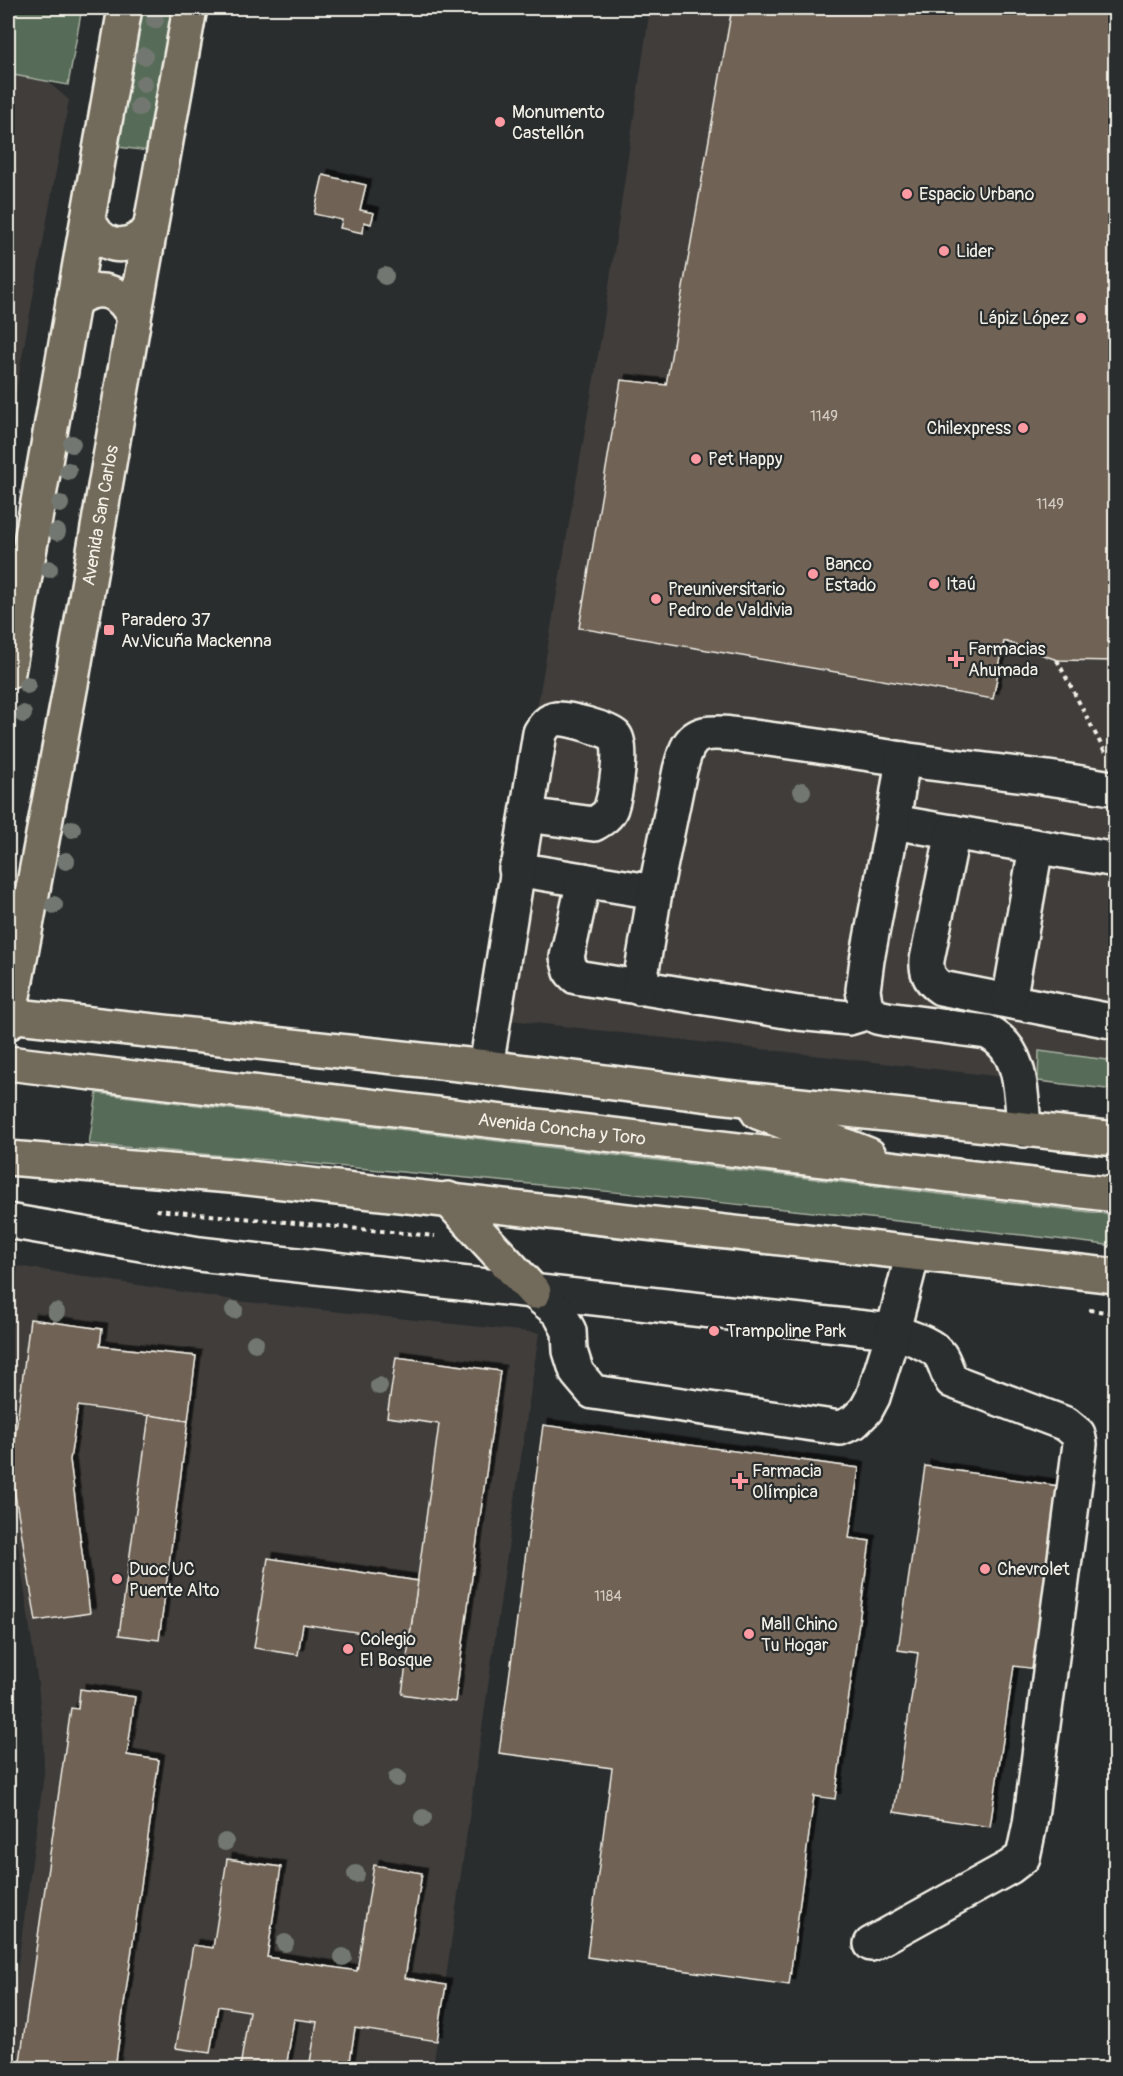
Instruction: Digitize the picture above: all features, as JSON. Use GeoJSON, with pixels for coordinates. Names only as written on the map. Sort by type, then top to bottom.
{"type":"FeatureCollection","features":[{"type":"Feature","properties":{"kind":"main road"},"geometry":{"type":"LineString","coordinates":[[8,672],[11,627],[73,301],[125,8]]}},
{"type":"Feature","properties":{"kind":"main road","name":"Avenida San Carlos"},"geometry":{"type":"LineString","coordinates":[[8,1018],[72,679],[190,8]]}},
{"type":"Feature","properties":{"kind":"main road"},"geometry":{"type":"LineString","coordinates":[[88,218],[92,229],[108,243],[132,244],[150,230]]}},
{"type":"Feature","properties":{"kind":"main road"},"geometry":{"type":"LineString","coordinates":[[73,301],[84,293],[97,290],[110,292],[120,297],[129,306],[134,318]]}},
{"type":"Feature","properties":{"kind":"main road"},"geometry":{"type":"LineString","coordinates":[[8,1018],[486,1067],[717,1096],[1116,1139]]}},
{"type":"Feature","properties":{"kind":"main road","name":"Avenida Concha y Toro"},"geometry":{"type":"LineString","coordinates":[[8,1063],[1116,1195]]}},
{"type":"Feature","properties":{"kind":"main road"},"geometry":{"type":"LineString","coordinates":[[717,1096],[912,1172]]}},
{"type":"Feature","properties":{"kind":"main road"},"geometry":{"type":"LineString","coordinates":[[8,1158],[231,1176],[448,1199],[1116,1276]]}},
{"type":"Feature","properties":{"kind":"main road"},"geometry":{"type":"LineString","coordinates":[[448,1199],[534,1292]]}},
{"type":"Feature","properties":{"kind":"street"},"geometry":{"type":"LineString","coordinates":[[639,988],[655,892],[685,752],[691,741],[702,734],[718,733],[771,739],[1078,782],[1113,776]]}},
{"type":"Feature","properties":{"kind":"street"},"geometry":{"type":"LineString","coordinates":[[903,759],[867,960],[863,990],[865,1002],[868,1010],[877,1017],[987,1032],[999,1037],[1008,1047],[1019,1075],[1024,1130]]}},
{"type":"Feature","properties":{"kind":"street"},"geometry":{"type":"LineString","coordinates":[[486,1067],[526,816]]}},
{"type":"Feature","properties":{"kind":"street"},"geometry":{"type":"LineString","coordinates":[[893,822],[1116,860]]}},
{"type":"Feature","properties":{"kind":"street"},"geometry":{"type":"LineString","coordinates":[[953,832],[927,960],[929,975],[933,983],[941,987],[1116,1022]]}},
{"type":"Feature","properties":{"kind":"street"},"geometry":{"type":"LineString","coordinates":[[1009,1001],[1036,847]]}},
{"type":"Feature","properties":{"kind":"street"},"geometry":{"type":"LineString","coordinates":[[516,869],[655,892]]}},
{"type":"Feature","properties":{"kind":"street"},"geometry":{"type":"LineString","coordinates":[[584,880],[567,957],[571,972],[576,977],[798,1013],[839,1017],[859,1016],[868,1010]]}},
{"type":"Feature","properties":{"kind":"street"},"geometry":{"type":"LineString","coordinates":[[8,1221],[198,1254],[892,1331],[930,1347],[941,1355],[952,1381],[1066,1424],[1078,1434],[1080,1444],[1023,1857],[1010,1867],[871,1944]]}},
{"type":"Feature","properties":{"kind":"street"},"geometry":{"type":"LineString","coordinates":[[534,1292],[559,1312],[569,1331],[570,1351],[577,1373],[594,1392],[840,1428],[854,1422],[866,1410],[873,1397],[889,1346],[913,1252]]}},
{"type":"Feature","properties":{"kind":"path"},"geometry":{"type":"LineString","coordinates":[[1057,660],[1113,776]]}},
{"type":"Feature","properties":{"kind":"shaded area"},"geometry":{"type":"Polygon","coordinates":[[[650,8],[1115,8],[1115,1061],[1039,1051],[1038,1081],[484,1017],[603,326],[650,8]]]}},
{"type":"Feature","properties":{"kind":"shaded area"},"geometry":{"type":"Polygon","coordinates":[[[8,74],[47,81],[69,100],[8,434],[8,74]]]}},
{"type":"Feature","properties":{"kind":"shaded area","name":"Colegio El Bosque"},"geometry":{"type":"Polygon","coordinates":[[[18,1266],[246,1302],[539,1333],[433,2068],[8,2068],[8,2036],[44,1774],[38,1685],[8,1474],[8,1360],[18,1266]]]}},
{"type":"Feature","properties":{"kind":"green space"},"geometry":{"type":"Polygon","coordinates":[[[8,8],[82,8],[68,85],[8,74],[8,8]]]}},
{"type":"Feature","properties":{"kind":"green space"},"geometry":{"type":"Polygon","coordinates":[[[136,8],[174,8],[148,151],[111,146],[136,8]]]}},
{"type":"Feature","properties":{"kind":"green space"},"geometry":{"type":"Polygon","coordinates":[[[1039,1051],[1115,1061],[1115,1090],[1038,1081],[1039,1051]]]}},
{"type":"Feature","properties":{"kind":"green space"},"geometry":{"type":"Polygon","coordinates":[[[97,1093],[1115,1215],[1115,1246],[731,1204],[89,1144],[97,1093]]]}},
{"type":"Feature","properties":{"kind":"building","name":"Espacio Urbano"},"geometry":{"type":"Polygon","coordinates":[[[732,8],[1116,8],[1116,661],[1057,660],[1004,641],[993,699],[579,628],[621,380],[666,385],[732,8]]]}},
{"type":"Feature","properties":{"kind":"building"},"geometry":{"type":"Polygon","coordinates":[[[323,175],[366,185],[360,210],[374,213],[371,224],[364,222],[363,233],[340,228],[342,220],[314,214],[323,175]]]}},
{"type":"Feature","properties":{"kind":"building"},"geometry":{"type":"Polygon","coordinates":[[[30,1319],[102,1329],[100,1346],[196,1356],[188,1421],[78,1406],[70,1460],[90,1613],[36,1621],[11,1470],[30,1319]]]}},
{"type":"Feature","properties":{"kind":"building"},"geometry":{"type":"Polygon","coordinates":[[[396,1357],[500,1371],[455,1702],[402,1694],[439,1424],[387,1417],[396,1357]]]}},
{"type":"Feature","properties":{"kind":"building"},"geometry":{"type":"Polygon","coordinates":[[[149,1415],[188,1421],[159,1640],[119,1635],[149,1415]]]}},
{"type":"Feature","properties":{"kind":"building"},"geometry":{"type":"Polygon","coordinates":[[[543,1425],[859,1468],[849,1538],[870,1541],[835,1799],[814,1796],[789,1985],[587,1957],[612,1768],[499,1753],[543,1425]]]}},
{"type":"Feature","properties":{"kind":"building","name":"Chevrolet"},"geometry":{"type":"Polygon","coordinates":[[[925,1466],[1072,1488],[1045,1670],[1014,1666],[990,1827],[894,1812],[918,1653],[898,1650],[925,1466]]]}},
{"type":"Feature","properties":{"kind":"building"},"geometry":{"type":"Polygon","coordinates":[[[268,1558],[418,1581],[409,1640],[303,1624],[298,1655],[254,1648],[268,1558]]]}},
{"type":"Feature","properties":{"kind":"building"},"geometry":{"type":"Polygon","coordinates":[[[80,1689],[135,1697],[127,1755],[159,1760],[115,2068],[19,2068],[71,1708],[78,1709],[80,1689]]]}},
{"type":"Feature","properties":{"kind":"building"},"geometry":{"type":"Polygon","coordinates":[[[227,1859],[281,1867],[267,1957],[357,1971],[374,1865],[422,1873],[405,1978],[446,1985],[437,2041],[355,2028],[349,2068],[309,2068],[317,2022],[294,2019],[286,2068],[240,2068],[249,2011],[218,2006],[210,2053],[176,2048],[193,1945],[213,1948],[227,1859]]]}},
{"type":"Feature","properties":{"kind":"place","name":"Monumento Castellón"},"geometry":{"type":"Point","coordinates":[500,122]}},
{"type":"Feature","properties":{"kind":"place","name":"Espacio Urbano"},"geometry":{"type":"Point","coordinates":[907,194]}},
{"type":"Feature","properties":{"kind":"place","name":"Lider"},"geometry":{"type":"Point","coordinates":[944,251]}},
{"type":"Feature","properties":{"kind":"place","name":"Lápiz López"},"geometry":{"type":"Point","coordinates":[1081,318]}},
{"type":"Feature","properties":{"kind":"place","name":"Chilexpress"},"geometry":{"type":"Point","coordinates":[1023,428]}},
{"type":"Feature","properties":{"kind":"place","name":"Pet Happy"},"geometry":{"type":"Point","coordinates":[696,459]}},
{"type":"Feature","properties":{"kind":"place","name":"Banco Estado"},"geometry":{"type":"Point","coordinates":[813,574]}},
{"type":"Feature","properties":{"kind":"place","name":"Itaú"},"geometry":{"type":"Point","coordinates":[934,584]}},
{"type":"Feature","properties":{"kind":"place","name":"Preuniversitario Pedro de Valdivia"},"geometry":{"type":"Point","coordinates":[656,599]}},
{"type":"Feature","properties":{"kind":"place","name":"Paradero 37 Av.Vicuña Mackenna"},"geometry":{"type":"Point","coordinates":[109,630]}},
{"type":"Feature","properties":{"kind":"place","name":"Farmacias Ahumada"},"geometry":{"type":"Point","coordinates":[956,659]}},
{"type":"Feature","properties":{"kind":"place","name":"Trampoline Park"},"geometry":{"type":"Point","coordinates":[714,1331]}},
{"type":"Feature","properties":{"kind":"place","name":"Farmacia Olímpica"},"geometry":{"type":"Point","coordinates":[740,1481]}},
{"type":"Feature","properties":{"kind":"place","name":"Chevrolet"},"geometry":{"type":"Point","coordinates":[985,1569]}},
{"type":"Feature","properties":{"kind":"place","name":"Duoc UC Puente Alto"},"geometry":{"type":"Point","coordinates":[117,1579]}},
{"type":"Feature","properties":{"kind":"place","name":"Mall Chino Tu Hogar"},"geometry":{"type":"Point","coordinates":[749,1634]}},
{"type":"Feature","properties":{"kind":"place","name":"Colegio El Bosque"},"geometry":{"type":"Point","coordinates":[348,1649]}}]}
